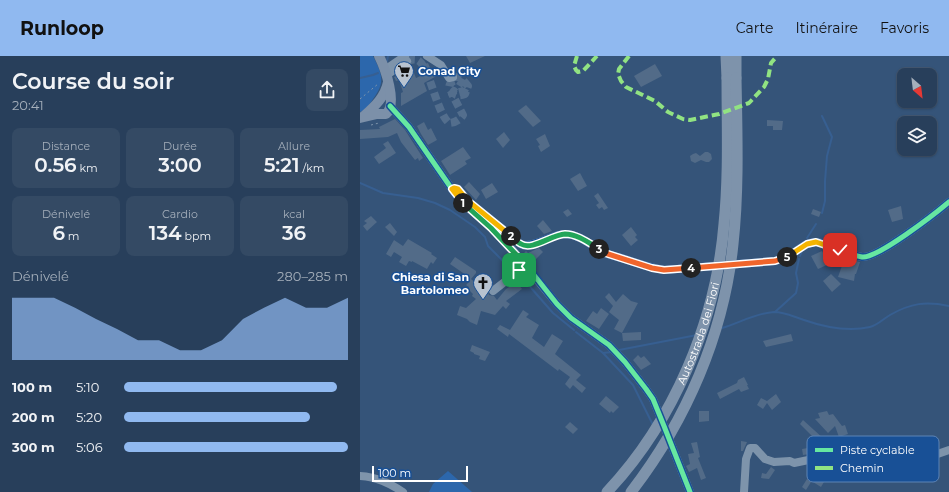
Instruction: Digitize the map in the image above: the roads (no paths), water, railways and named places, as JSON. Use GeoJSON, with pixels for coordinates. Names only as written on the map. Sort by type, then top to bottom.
{"type":"FeatureCollection","features":[{"type":"Feature","properties":{"kind":"highway","name":"Autostrada dei Fiori"},"geometry":{"type":"LineString","coordinates":[[631,492],[656,457],[679,418],[694,387],[710,347],[728,280],[733,245],[736,206],[732,78],[726,56]]}},
{"type":"Feature","properties":{"kind":"highway","name":"Autostrada dei Fiori"},"geometry":{"type":"LineString","coordinates":[[607,492],[640,452],[658,425],[684,374],[706,318],[720,256],[724,224],[732,78],[736,56]]}},
{"type":"Feature","properties":{"kind":"main road"},"geometry":{"type":"LineString","coordinates":[[361,118],[386,108],[391,101],[391,91],[380,56]]}},
{"type":"Feature","properties":{"kind":"street"},"geometry":{"type":"LineString","coordinates":[[427,56],[441,65],[449,78],[453,77]]}},
{"type":"Feature","properties":{"kind":"street"},"geometry":{"type":"LineString","coordinates":[[387,75],[406,59]]}},
{"type":"Feature","properties":{"kind":"street"},"geometry":{"type":"LineString","coordinates":[[386,108],[419,140],[452,189],[467,208],[481,217],[507,243],[523,267],[557,304],[571,318],[609,346],[625,362],[653,399],[690,492]]}},
{"type":"Feature","properties":{"kind":"street"},"geometry":{"type":"LineString","coordinates":[[452,189],[458,189],[468,201],[522,245],[529,246],[557,235],[566,234],[579,237],[605,253],[652,268],[664,270],[775,261],[785,258],[807,244],[816,242],[863,257],[870,256],[935,214],[949,202]]}},
{"type":"Feature","properties":{"kind":"street"},"geometry":{"type":"LineString","coordinates":[[493,290],[523,267]]}},
{"type":"Feature","properties":{"kind":"street"},"geometry":{"type":"LineString","coordinates":[[744,492],[746,458],[750,448],[755,448],[765,459],[774,462],[790,461],[794,463],[807,460]]}},
{"type":"Feature","properties":{"kind":"street"},"geometry":{"type":"LineString","coordinates":[[939,453],[949,450]]}},
{"type":"Feature","properties":{"kind":"street"},"geometry":{"type":"LineString","coordinates":[[360,476],[373,477],[384,481],[403,492]]}},
{"type":"Feature","properties":{"kind":"waterway"},"geometry":{"type":"LineString","coordinates":[[387,61],[388,56]]}},
{"type":"Feature","properties":{"kind":"waterway"},"geometry":{"type":"LineString","coordinates":[[360,78],[378,73]]}},
{"type":"Feature","properties":{"kind":"waterway"},"geometry":{"type":"LineString","coordinates":[[822,116],[832,137],[827,156],[825,201],[822,213]]}},
{"type":"Feature","properties":{"kind":"waterway"},"geometry":{"type":"LineString","coordinates":[[360,183],[383,193],[418,198],[435,203],[450,210],[475,227],[485,237],[488,246],[514,272]]}},
{"type":"Feature","properties":{"kind":"waterway"},"geometry":{"type":"LineString","coordinates":[[807,238],[816,224]]}},
{"type":"Feature","properties":{"kind":"waterway"},"geometry":{"type":"LineString","coordinates":[[800,256],[802,251]]}},
{"type":"Feature","properties":{"kind":"waterway"},"geometry":{"type":"LineString","coordinates":[[775,312],[796,293],[798,283],[796,273],[799,259]]}},
{"type":"Feature","properties":{"kind":"waterway"},"geometry":{"type":"LineString","coordinates":[[520,274],[553,313],[574,330]]}},
{"type":"Feature","properties":{"kind":"waterway"},"geometry":{"type":"LineString","coordinates":[[722,328],[754,316],[778,312],[828,327],[853,329],[873,326],[898,311],[919,304],[926,303],[949,306]]}},
{"type":"Feature","properties":{"kind":"waterway"},"geometry":{"type":"LineString","coordinates":[[576,332],[603,353],[633,385],[653,425]]}},
{"type":"Feature","properties":{"kind":"waterway"},"geometry":{"type":"LineString","coordinates":[[619,350],[697,335]]}},
{"type":"Feature","properties":{"kind":"waterway"},"geometry":{"type":"LineString","coordinates":[[603,353],[612,352]]}},
{"type":"Feature","properties":{"kind":"tunnel"},"geometry":{"type":"LineString","coordinates":[[407,61],[416,60],[422,64],[429,77],[442,113],[449,123],[457,121],[463,115],[452,94],[454,91],[456,93],[464,91],[466,87],[457,80],[450,84],[449,89],[453,93],[454,94],[458,95],[465,94],[468,86],[460,78],[453,77]]}},
{"type":"Feature","properties":{"kind":"place","name":"Conad City"},"geometry":{"type":"Point","coordinates":[404,88]}},
{"type":"Feature","properties":{"kind":"place","name":"Chiesa di San Bartolomeo"},"geometry":{"type":"Point","coordinates":[483,300]}}]}
